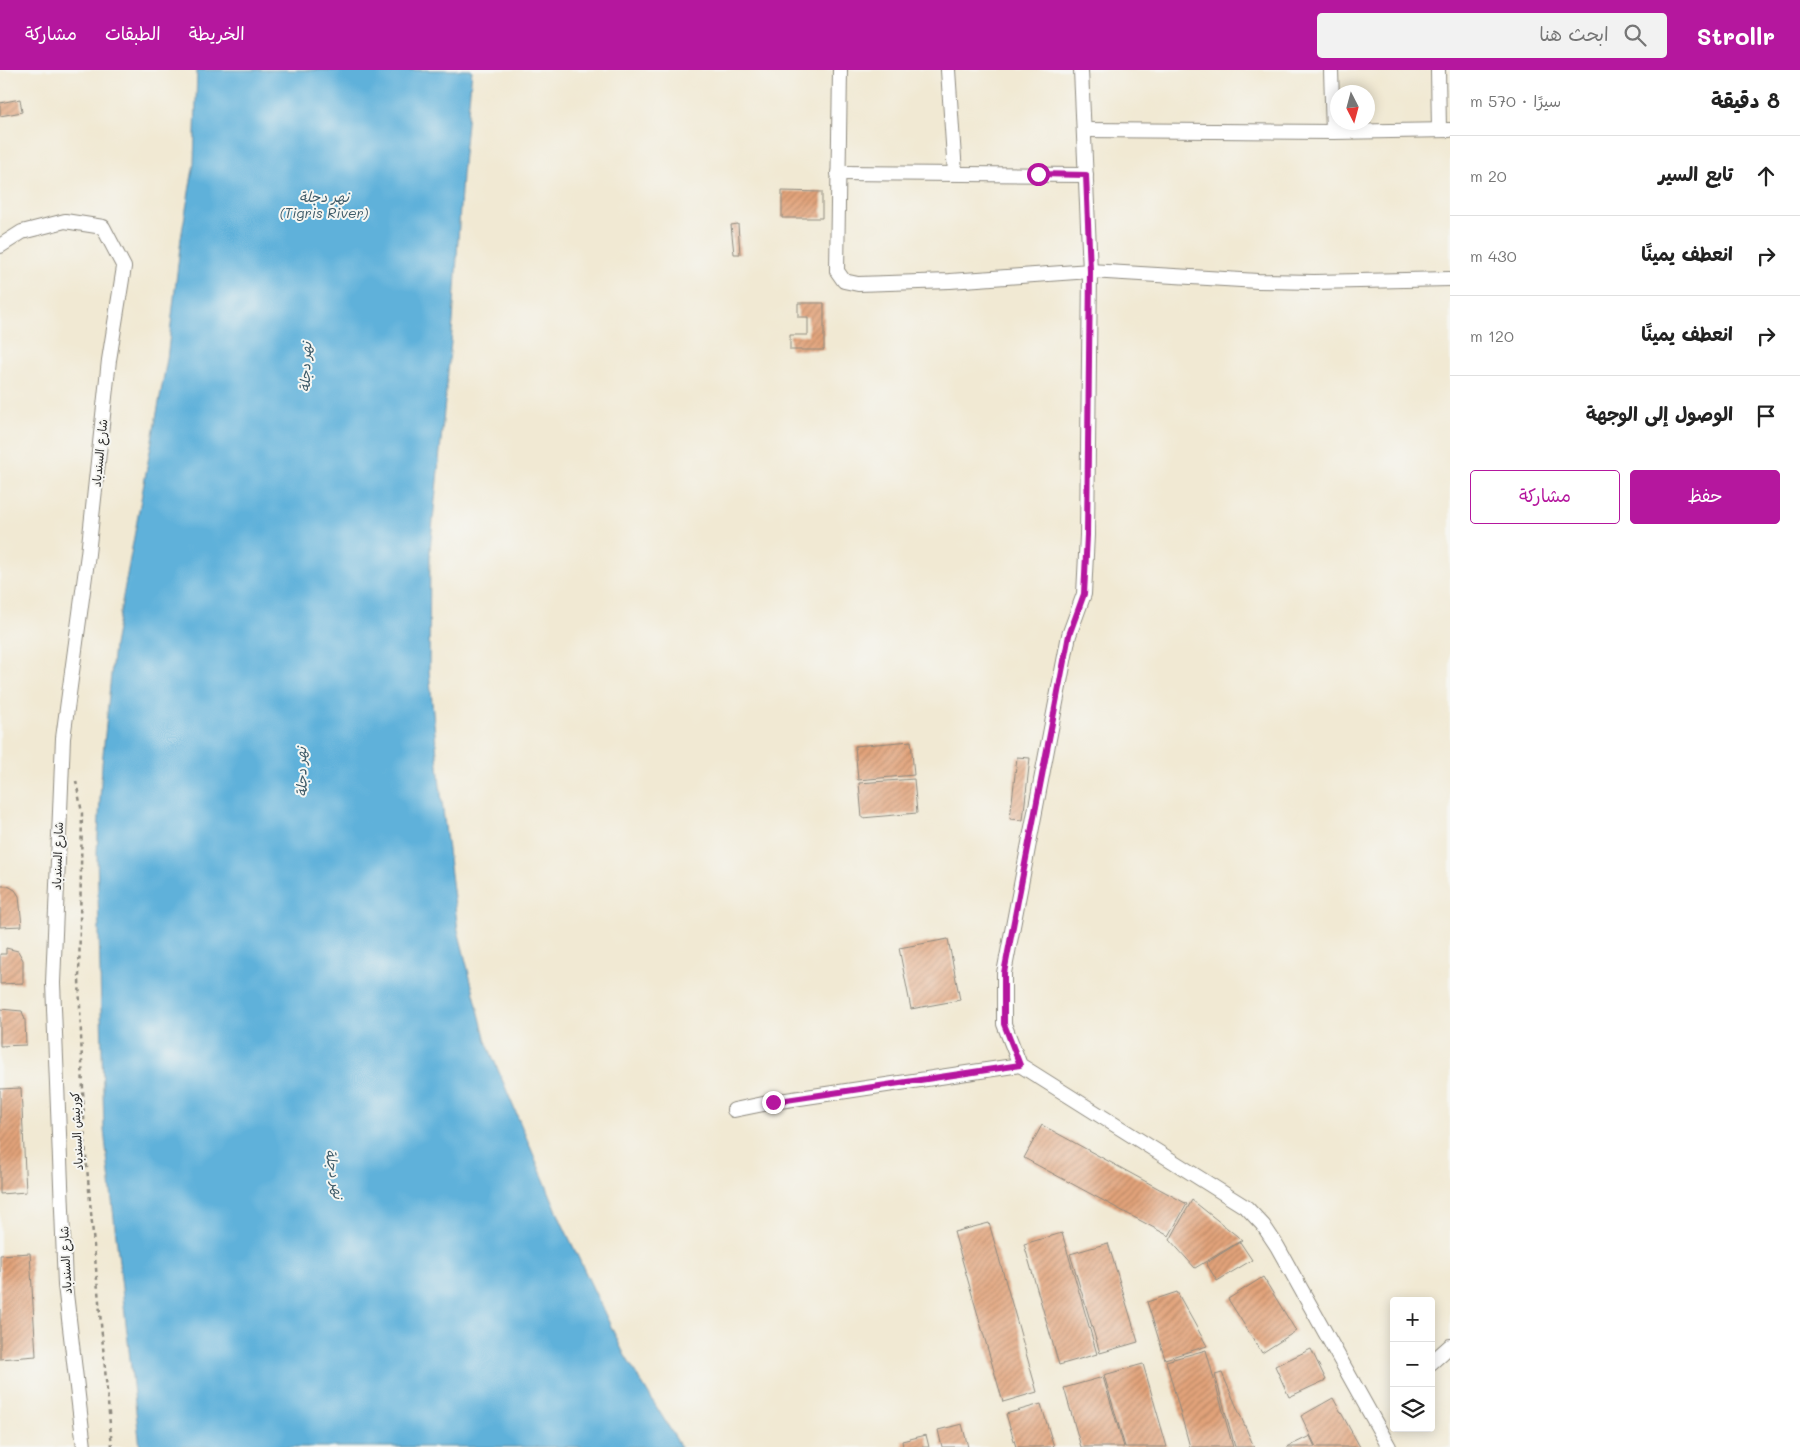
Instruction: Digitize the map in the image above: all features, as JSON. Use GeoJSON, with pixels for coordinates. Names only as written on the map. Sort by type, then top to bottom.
{"type":"FeatureCollection","features":[{"type":"Feature","properties":{"kind":"street"},"geometry":{"type":"LineString","coordinates":[[840,70],[837,271],[844,281],[858,284],[950,281],[1090,271],[1276,282],[1450,279]]}},
{"type":"Feature","properties":{"kind":"street"},"geometry":{"type":"LineString","coordinates":[[948,70],[954,173]]}},
{"type":"Feature","properties":{"kind":"street"},"geometry":{"type":"LineString","coordinates":[[1080,70],[1090,271],[1087,535],[1084,594],[1069,635],[1004,973],[1004,1024],[1020,1065],[1247,1208],[1258,1219],[1277,1246],[1388,1447]]}},
{"type":"Feature","properties":{"kind":"street"},"geometry":{"type":"LineString","coordinates":[[1331,70],[1333,132]]}},
{"type":"Feature","properties":{"kind":"street"},"geometry":{"type":"LineString","coordinates":[[1084,130],[1333,132],[1444,130],[1438,70]]}},
{"type":"Feature","properties":{"kind":"street"},"geometry":{"type":"LineString","coordinates":[[838,174],[1086,175]]}},
{"type":"Feature","properties":{"kind":"street","name":"شارع السندباد"},"geometry":{"type":"LineString","coordinates":[[0,246],[22,232],[65,220],[103,226],[124,267],[110,360],[88,554],[63,738],[54,964],[65,1285],[84,1447]]}},
{"type":"Feature","properties":{"kind":"street"},"geometry":{"type":"LineString","coordinates":[[734,1110],[773,1102],[1020,1065]]}},
{"type":"Feature","properties":{"kind":"street"},"geometry":{"type":"LineString","coordinates":[[1435,1359],[1450,1346]]}},
{"type":"Feature","properties":{"kind":"path","name":"كورنيش السندباد"},"geometry":{"type":"LineString","coordinates":[[82,813],[79,979],[85,1145],[112,1447]]}},
{"type":"Feature","properties":{"kind":"water"},"geometry":{"type":"Polygon","coordinates":[[[197,70],[472,70],[462,175],[453,322],[430,550],[429,670],[440,786],[458,930],[486,1041],[562,1223],[624,1354],[681,1447],[140,1447],[104,1130],[97,853],[102,764],[114,645],[167,359],[181,238],[194,163],[197,70]]]}},
{"type":"Feature","properties":{"kind":"building"},"geometry":{"type":"Polygon","coordinates":[[[20,99],[22,112],[0,116],[0,103],[20,99]]]}},
{"type":"Feature","properties":{"kind":"building"},"geometry":{"type":"Polygon","coordinates":[[[782,191],[822,192],[822,218],[782,218],[782,191]]]}},
{"type":"Feature","properties":{"kind":"building"},"geometry":{"type":"Polygon","coordinates":[[[738,224],[740,254],[734,254],[731,225],[738,224]]]}},
{"type":"Feature","properties":{"kind":"building"},"geometry":{"type":"Polygon","coordinates":[[[798,303],[824,303],[824,350],[790,350],[790,335],[808,335],[808,317],[798,317],[798,303]]]}},
{"type":"Feature","properties":{"kind":"building"},"geometry":{"type":"Polygon","coordinates":[[[911,741],[914,775],[858,780],[855,746],[911,741]]]}},
{"type":"Feature","properties":{"kind":"building"},"geometry":{"type":"Polygon","coordinates":[[[1017,757],[1030,758],[1023,820],[1010,819],[1017,757]]]}},
{"type":"Feature","properties":{"kind":"building"},"geometry":{"type":"Polygon","coordinates":[[[914,779],[917,813],[862,818],[859,783],[914,779]]]}},
{"type":"Feature","properties":{"kind":"building"},"geometry":{"type":"Polygon","coordinates":[[[0,886],[8,886],[15,890],[19,896],[22,926],[0,927],[0,886]]]}},
{"type":"Feature","properties":{"kind":"building"},"geometry":{"type":"Polygon","coordinates":[[[948,939],[960,1000],[911,1009],[899,948],[948,939]]]}},
{"type":"Feature","properties":{"kind":"building"},"geometry":{"type":"Polygon","coordinates":[[[6,948],[18,951],[23,960],[23,983],[0,984],[0,954],[6,954],[6,948]]]}},
{"type":"Feature","properties":{"kind":"building"},"geometry":{"type":"Polygon","coordinates":[[[0,1009],[22,1011],[25,1020],[26,1045],[0,1046],[0,1009]]]}},
{"type":"Feature","properties":{"kind":"building"},"geometry":{"type":"Polygon","coordinates":[[[21,1088],[26,1192],[0,1194],[0,1089],[21,1088]]]}},
{"type":"Feature","properties":{"kind":"building"},"geometry":{"type":"Polygon","coordinates":[[[1042,1125],[1187,1204],[1169,1236],[1024,1158],[1042,1125]]]}},
{"type":"Feature","properties":{"kind":"building"},"geometry":{"type":"Polygon","coordinates":[[[1192,1200],[1242,1240],[1195,1268],[1170,1240],[1192,1200]]]}},
{"type":"Feature","properties":{"kind":"building"},"geometry":{"type":"Polygon","coordinates":[[[989,1223],[1037,1392],[1003,1402],[954,1232],[989,1223]]]}},
{"type":"Feature","properties":{"kind":"building"},"geometry":{"type":"Polygon","coordinates":[[[1062,1233],[1097,1354],[1059,1365],[1024,1244],[1062,1233]]]}},
{"type":"Feature","properties":{"kind":"building"},"geometry":{"type":"Polygon","coordinates":[[[1240,1242],[1252,1260],[1217,1281],[1206,1263],[1240,1242]]]}},
{"type":"Feature","properties":{"kind":"building"},"geometry":{"type":"Polygon","coordinates":[[[1108,1243],[1138,1342],[1100,1353],[1070,1254],[1108,1243]]]}},
{"type":"Feature","properties":{"kind":"building"},"geometry":{"type":"Polygon","coordinates":[[[30,1253],[36,1356],[0,1359],[0,1255],[30,1253]]]}},
{"type":"Feature","properties":{"kind":"building"},"geometry":{"type":"Polygon","coordinates":[[[1263,1277],[1296,1331],[1262,1353],[1228,1299],[1263,1277]]]}},
{"type":"Feature","properties":{"kind":"building"},"geometry":{"type":"Polygon","coordinates":[[[1177,1292],[1207,1346],[1165,1359],[1147,1302],[1177,1292]]]}},
{"type":"Feature","properties":{"kind":"building"},"geometry":{"type":"Polygon","coordinates":[[[1311,1349],[1326,1380],[1289,1397],[1275,1366],[1311,1349]]]}},
{"type":"Feature","properties":{"kind":"building"},"geometry":{"type":"Polygon","coordinates":[[[1206,1350],[1233,1447],[1190,1447],[1166,1361],[1206,1350]]]}},
{"type":"Feature","properties":{"kind":"building"},"geometry":{"type":"Polygon","coordinates":[[[1143,1364],[1167,1447],[1125,1447],[1104,1375],[1143,1364]]]}},
{"type":"Feature","properties":{"kind":"building"},"geometry":{"type":"Polygon","coordinates":[[[1222,1373],[1254,1447],[1235,1447],[1215,1375],[1222,1373]]]}},
{"type":"Feature","properties":{"kind":"building"},"geometry":{"type":"Polygon","coordinates":[[[1103,1377],[1124,1447],[1081,1447],[1064,1388],[1103,1377]]]}},
{"type":"Feature","properties":{"kind":"building"},"geometry":{"type":"Polygon","coordinates":[[[1333,1398],[1360,1447],[1316,1447],[1301,1416],[1333,1398]]]}},
{"type":"Feature","properties":{"kind":"building"},"geometry":{"type":"Polygon","coordinates":[[[1041,1404],[1054,1447],[1016,1447],[1006,1414],[1041,1404]]]}},
{"type":"Feature","properties":{"kind":"building"},"geometry":{"type":"Polygon","coordinates":[[[962,1424],[968,1447],[942,1447],[938,1430],[962,1424]]]}},
{"type":"Feature","properties":{"kind":"building"},"geometry":{"type":"Polygon","coordinates":[[[926,1435],[929,1447],[903,1447],[902,1441],[926,1435]]]}},
{"type":"Feature","properties":{"kind":"building"},"geometry":{"type":"Polygon","coordinates":[[[1310,1436],[1315,1447],[1287,1447],[1310,1436]]]}},
{"type":"Feature","properties":{"kind":"route"},"geometry":{"type":"LineString","coordinates":[[773,1102],[1020,1065],[1004,1024],[1004,973],[1069,635],[1084,594],[1087,535],[1090,271],[1086,175],[1038,174]]}},
{"type":"Feature","properties":{"kind":"water label","name":"نهر دجلة (Tigris River)"},"geometry":{"type":"Point","coordinates":[324,204]}},
{"type":"Feature","properties":{"kind":"water label","name":"نهر دجلة"},"geometry":{"type":"Point","coordinates":[305,367]}},
{"type":"Feature","properties":{"kind":"water label","name":"نهر دجلة"},"geometry":{"type":"Point","coordinates":[301,772]}},
{"type":"Feature","properties":{"kind":"water label","name":"نهر دجلة"},"geometry":{"type":"Point","coordinates":[335,1174]}}]}
